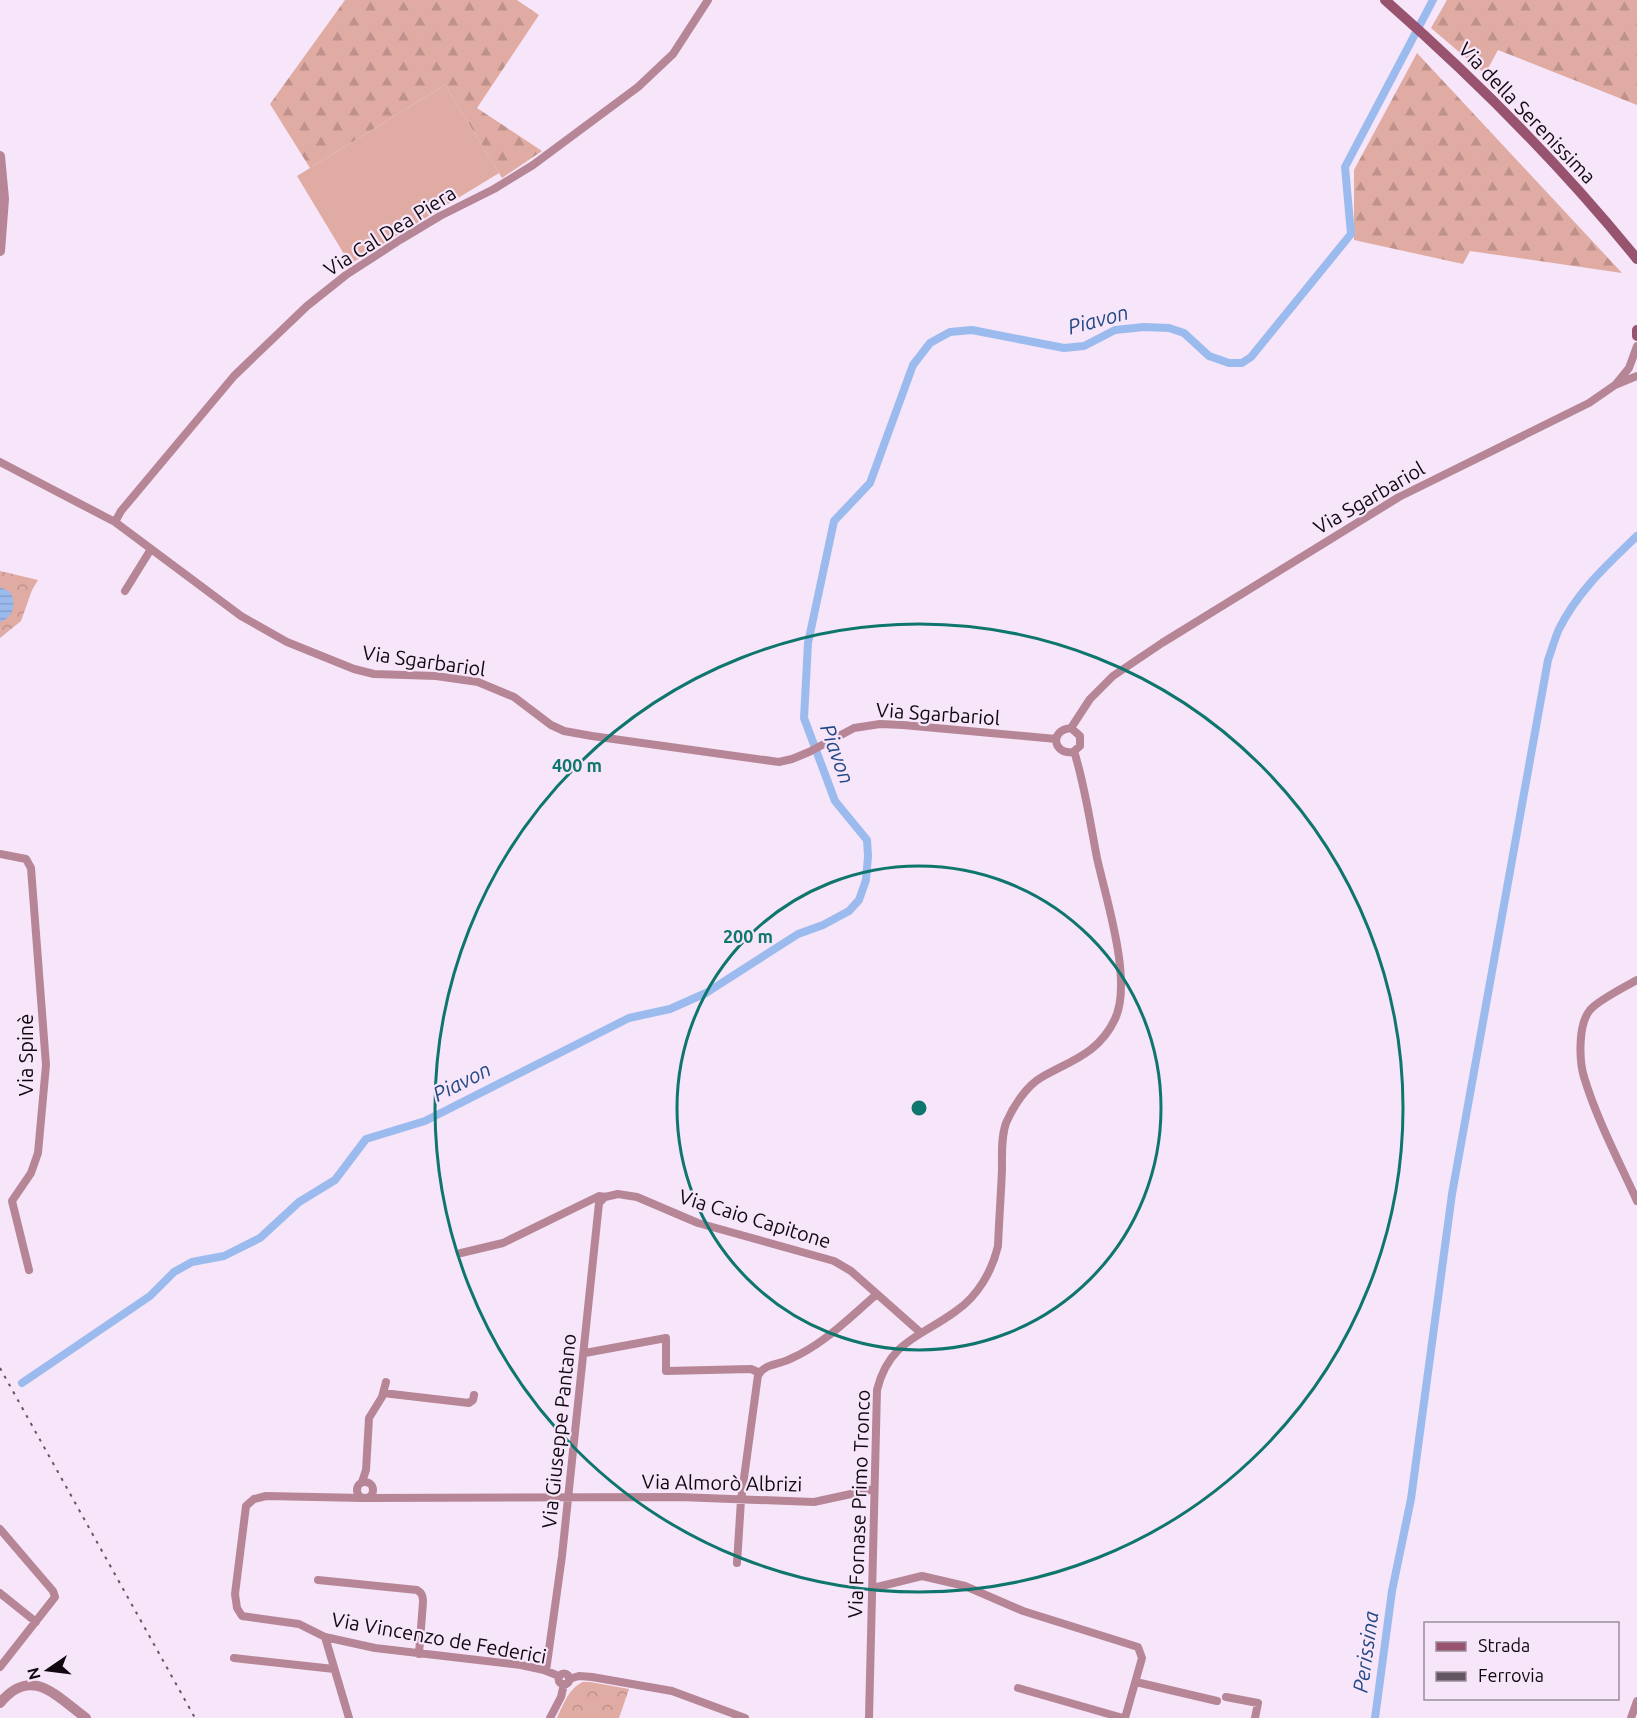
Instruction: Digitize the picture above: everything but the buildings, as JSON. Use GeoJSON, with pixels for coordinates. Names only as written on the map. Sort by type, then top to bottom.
{"type":"FeatureCollection","features":[{"type":"Feature","properties":{"kind":"main road","name":"Via della Serenissima"},"geometry":{"type":"LineString","coordinates":[[1385,0],[1522,128],[1615,231],[1637,259]]}},
{"type":"Feature","properties":{"kind":"main road"},"geometry":{"type":"LineString","coordinates":[[1637,330],[1637,336]]}},
{"type":"Feature","properties":{"kind":"street","name":"Via Cal Dea Piera"},"geometry":{"type":"LineString","coordinates":[[115,522],[121,511],[234,376],[307,306],[346,275],[400,240],[440,216],[494,189],[532,165],[638,87],[673,54],[708,0]]}},
{"type":"Feature","properties":{"kind":"street"},"geometry":{"type":"LineString","coordinates":[[0,156],[3,199],[0,251]]}},
{"type":"Feature","properties":{"kind":"street","name":"Via Sgarbariol"},"geometry":{"type":"LineString","coordinates":[[1615,385],[1629,368],[1637,346]]}},
{"type":"Feature","properties":{"kind":"street","name":"Via Sgarbariol"},"geometry":{"type":"LineString","coordinates":[[1056,739],[1061,731],[1071,728],[1090,699],[1113,676],[1162,643],[1399,497],[1589,402],[1615,385],[1637,376]]}},
{"type":"Feature","properties":{"kind":"street","name":"Via Sgarbariol"},"geometry":{"type":"LineString","coordinates":[[0,462],[115,522],[241,616],[270,633],[354,669],[374,674],[436,676],[478,682],[514,697],[550,725],[564,731],[768,762],[792,759],[854,728],[880,724],[1056,739]]}},
{"type":"Feature","properties":{"kind":"street"},"geometry":{"type":"LineString","coordinates":[[125,591],[152,549]]}},
{"type":"Feature","properties":{"kind":"street"},"geometry":{"type":"LineString","coordinates":[[1071,728],[1080,736],[1080,746],[1074,751]]}},
{"type":"Feature","properties":{"kind":"street","name":"Via Sgarbariol"},"geometry":{"type":"LineString","coordinates":[[1056,739],[1061,750],[1069,753],[1074,751]]}},
{"type":"Feature","properties":{"kind":"street","name":"Via Fornase Primo Tronco"},"geometry":{"type":"LineString","coordinates":[[869,1718],[874,1489],[878,1390],[881,1375],[892,1355],[921,1333],[957,1311],[986,1278],[994,1262],[998,1246],[1003,1142],[1006,1125],[1014,1107],[1039,1079],[1084,1056],[1095,1047],[1116,1018],[1121,998],[1121,976],[1115,942],[1085,787],[1074,751]]}},
{"type":"Feature","properties":{"kind":"street","name":"Via Spinè"},"geometry":{"type":"LineString","coordinates":[[0,854],[26,859],[32,868],[46,1065],[38,1153],[31,1173],[12,1201],[29,1270]]}},
{"type":"Feature","properties":{"kind":"street"},"geometry":{"type":"LineString","coordinates":[[1637,980],[1590,1010],[1584,1025],[1580,1047],[1584,1076],[1599,1117],[1637,1201]]}},
{"type":"Feature","properties":{"kind":"street","name":"Via Caio Capitone"},"geometry":{"type":"LineString","coordinates":[[460,1253],[503,1243],[596,1197],[618,1194],[637,1197],[698,1223],[834,1261],[851,1271],[921,1333]]}},
{"type":"Feature","properties":{"kind":"street","name":"Via Giuseppe Pantano"},"geometry":{"type":"LineString","coordinates":[[546,1671],[551,1649],[585,1353],[599,1203],[605,1197]]}},
{"type":"Feature","properties":{"kind":"street"},"geometry":{"type":"LineString","coordinates":[[737,1563],[741,1500],[760,1372],[768,1365],[791,1359],[814,1346],[877,1294]]}},
{"type":"Feature","properties":{"kind":"street"},"geometry":{"type":"LineString","coordinates":[[585,1353],[666,1338],[666,1371],[751,1369],[760,1372]]}},
{"type":"Feature","properties":{"kind":"street"},"geometry":{"type":"LineString","coordinates":[[357,1490],[359,1495],[365,1498],[373,1493],[366,1470],[369,1418],[383,1393],[386,1382]]}},
{"type":"Feature","properties":{"kind":"street"},"geometry":{"type":"LineString","coordinates":[[383,1393],[469,1403],[473,1400],[474,1395]]}},
{"type":"Feature","properties":{"kind":"street"},"geometry":{"type":"LineString","coordinates":[[345,1497],[351,1496],[357,1490],[358,1485],[369,1484],[382,1495],[389,1497]]}},
{"type":"Feature","properties":{"kind":"street","name":"Via Almorò Albrizi"},"geometry":{"type":"LineString","coordinates":[[389,1497],[679,1497],[814,1502],[874,1489]]}},
{"type":"Feature","properties":{"kind":"street","name":"Via Vincenzo de Federici"},"geometry":{"type":"LineString","coordinates":[[389,1497],[266,1496],[254,1499],[246,1506],[235,1594],[238,1612],[246,1618],[299,1624],[325,1637],[375,1648],[521,1665],[546,1671],[564,1680],[579,1676],[592,1677],[672,1691],[745,1718]]}},
{"type":"Feature","properties":{"kind":"street"},"geometry":{"type":"LineString","coordinates":[[0,1530],[53,1591],[54,1600],[0,1667]]}},
{"type":"Feature","properties":{"kind":"street"},"geometry":{"type":"LineString","coordinates":[[873,1588],[922,1576],[965,1586],[1023,1611],[1133,1645],[1141,1652],[1142,1658],[1136,1682],[1124,1718],[1018,1688]]}},
{"type":"Feature","properties":{"kind":"street"},"geometry":{"type":"LineString","coordinates":[[318,1580],[420,1592],[423,1602],[418,1654]]}},
{"type":"Feature","properties":{"kind":"street"},"geometry":{"type":"LineString","coordinates":[[0,1593],[36,1622]]}},
{"type":"Feature","properties":{"kind":"street"},"geometry":{"type":"LineString","coordinates":[[325,1637],[349,1718]]}},
{"type":"Feature","properties":{"kind":"street"},"geometry":{"type":"LineString","coordinates":[[234,1658],[334,1669]]}},
{"type":"Feature","properties":{"kind":"street"},"geometry":{"type":"LineString","coordinates":[[550,1718],[561,1697],[564,1680]]}},
{"type":"Feature","properties":{"kind":"street"},"geometry":{"type":"LineString","coordinates":[[1136,1682],[1217,1701]]}},
{"type":"Feature","properties":{"kind":"street"},"geometry":{"type":"LineString","coordinates":[[0,1703],[14,1688],[34,1684],[43,1687],[86,1718]]}},
{"type":"Feature","properties":{"kind":"street"},"geometry":{"type":"LineString","coordinates":[[1226,1697],[1258,1703],[1255,1718]]}},
{"type":"Feature","properties":{"kind":"street"},"geometry":{"type":"LineString","coordinates":[[1631,1718],[1637,1701]]}},
{"type":"Feature","properties":{"kind":"green space"},"geometry":{"type":"Polygon","coordinates":[[[345,0],[517,0],[539,15],[477,108],[542,151],[502,178],[445,85],[310,168],[270,104],[345,0]]]}},
{"type":"Feature","properties":{"kind":"green space"},"geometry":{"type":"Polygon","coordinates":[[[1447,0],[1637,0],[1637,105],[1498,50],[1485,74],[1431,28],[1447,0]]]}},
{"type":"Feature","properties":{"kind":"green space"},"geometry":{"type":"Polygon","coordinates":[[[1417,53],[1622,273],[1470,251],[1463,264],[1354,240],[1354,170],[1417,53]]]}},
{"type":"Feature","properties":{"kind":"green space"},"geometry":{"type":"Polygon","coordinates":[[[445,85],[499,173],[350,264],[297,176],[445,85]]]}},
{"type":"Feature","properties":{"kind":"green space"},"geometry":{"type":"Polygon","coordinates":[[[0,571],[38,580],[21,621],[0,638],[0,571]]]}},
{"type":"Feature","properties":{"kind":"green space"},"geometry":{"type":"Polygon","coordinates":[[[583,1682],[629,1689],[619,1718],[557,1718],[570,1693],[583,1682]]]}},
{"type":"Feature","properties":{"kind":"water"},"geometry":{"type":"Polygon","coordinates":[[[0,587],[10,592],[13,606],[11,614],[0,622],[0,587]]]}},
{"type":"Feature","properties":{"kind":"waterway","name":"Piavon"},"geometry":{"type":"LineString","coordinates":[[22,1383],[150,1296],[174,1272],[192,1262],[224,1256],[260,1238],[299,1202],[335,1180],[366,1139],[425,1121],[629,1018],[670,1009],[706,993],[798,934],[823,925],[849,911],[859,900],[866,880],[867,840],[835,801],[804,718],[808,643],[834,521],[870,483],[913,365],[930,343],[950,332],[972,330],[1064,348],[1084,346],[1115,330],[1144,327],[1169,328],[1184,333],[1209,356],[1229,363],[1242,363],[1251,357],[1351,234],[1345,167],[1433,0]]}},
{"type":"Feature","properties":{"kind":"waterway","name":"Perissina"},"geometry":{"type":"LineString","coordinates":[[1375,1718],[1392,1591],[1411,1499],[1452,1194],[1548,660],[1559,629],[1575,603],[1594,579],[1637,536]]}},
{"type":"Feature","properties":{"kind":"railway"},"geometry":{"type":"LineString","coordinates":[[0,1368],[195,1718]]}}]}
